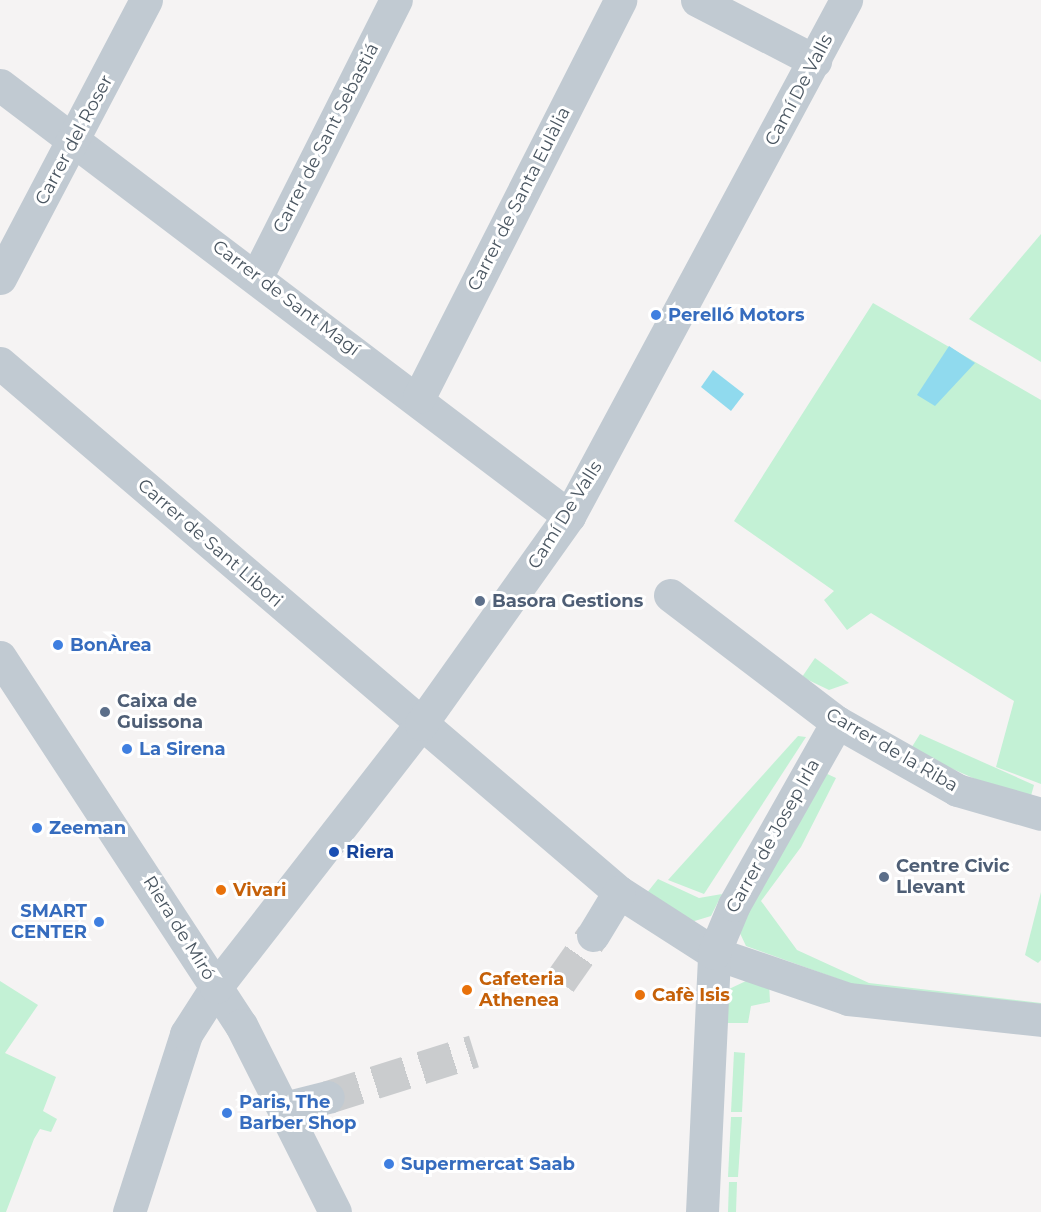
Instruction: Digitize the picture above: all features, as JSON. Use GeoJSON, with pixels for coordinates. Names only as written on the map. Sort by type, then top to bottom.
{"type":"FeatureCollection","features":[{"type":"Feature","properties":{"kind":"street","name":"Carrer del Roser"},"geometry":{"type":"LineString","coordinates":[[0,279],[75,140],[146,0]]}},
{"type":"Feature","properties":{"kind":"street","name":"Carrer de Sant Sebastiá"},"geometry":{"type":"LineString","coordinates":[[257,276],[396,0]]}},
{"type":"Feature","properties":{"kind":"street","name":"Carrer de Santa Eulàlia"},"geometry":{"type":"LineString","coordinates":[[419,398],[620,0]]}},
{"type":"Feature","properties":{"kind":"street"},"geometry":{"type":"LineString","coordinates":[[697,0],[815,61]]}},
{"type":"Feature","properties":{"kind":"street","name":"Camí De Valls"},"geometry":{"type":"LineString","coordinates":[[129,1212],[176,1053],[216,987],[421,724],[569,516],[846,0]]}},
{"type":"Feature","properties":{"kind":"street","name":"Carrer de Sant Magí"},"geometry":{"type":"LineString","coordinates":[[0,84],[419,398],[569,516]]}},
{"type":"Feature","properties":{"kind":"street","name":"Carrer de Sant Libori"},"geometry":{"type":"LineString","coordinates":[[0,363],[620,892],[714,952],[848,999],[1041,1020]]}},
{"type":"Feature","properties":{"kind":"street","name":"Carrer de la Riba"},"geometry":{"type":"LineString","coordinates":[[670,595],[837,722],[957,790],[1041,814]]}},
{"type":"Feature","properties":{"kind":"street","name":"Riera de Miró"},"geometry":{"type":"LineString","coordinates":[[0,657],[216,987],[284,1108],[335,1212]]}},
{"type":"Feature","properties":{"kind":"street","name":"Carrer de Josep Irla"},"geometry":{"type":"LineString","coordinates":[[714,952],[734,905],[837,722]]}},
{"type":"Feature","properties":{"kind":"street"},"geometry":{"type":"LineString","coordinates":[[593,935],[620,892]]}},
{"type":"Feature","properties":{"kind":"street"},"geometry":{"type":"LineString","coordinates":[[702,1212],[714,952]]}},
{"type":"Feature","properties":{"kind":"street"},"geometry":{"type":"LineString","coordinates":[[284,1108],[328,1097]]}},
{"type":"Feature","properties":{"kind":"green space"},"geometry":{"type":"Polygon","coordinates":[[[1041,234],[1041,362],[969,319],[1041,234]]]}},
{"type":"Feature","properties":{"kind":"green space"},"geometry":{"type":"Polygon","coordinates":[[[873,303],[1041,400],[1041,784],[996,767],[1014,701],[871,613],[847,630],[824,600],[834,591],[734,521],[873,303]]]}},
{"type":"Feature","properties":{"kind":"green space"},"geometry":{"type":"Polygon","coordinates":[[[815,658],[849,683],[829,690],[802,677],[815,658]]]}},
{"type":"Feature","properties":{"kind":"green space"},"geometry":{"type":"Polygon","coordinates":[[[920,734],[1034,785],[1029,803],[910,750],[920,734]]]}},
{"type":"Feature","properties":{"kind":"green space"},"geometry":{"type":"Polygon","coordinates":[[[798,736],[806,737],[704,894],[668,880],[798,736]]]}},
{"type":"Feature","properties":{"kind":"green space"},"geometry":{"type":"Polygon","coordinates":[[[823,772],[836,778],[801,847],[761,901],[797,950],[869,983],[1041,1003],[1041,1010],[866,989],[746,946],[738,929],[823,772]]]}},
{"type":"Feature","properties":{"kind":"green space"},"geometry":{"type":"Polygon","coordinates":[[[658,879],[699,898],[722,894],[711,916],[688,923],[642,899],[658,879]]]}},
{"type":"Feature","properties":{"kind":"green space"},"geometry":{"type":"Polygon","coordinates":[[[1041,892],[1041,960],[1038,963],[1025,955],[1041,892]]]}},
{"type":"Feature","properties":{"kind":"green space"},"geometry":{"type":"Polygon","coordinates":[[[0,981],[38,1005],[5,1053],[56,1077],[43,1111],[57,1119],[51,1132],[40,1129],[34,1139],[6,1212],[0,1212],[0,981]]]}},
{"type":"Feature","properties":{"kind":"green space"},"geometry":{"type":"Polygon","coordinates":[[[746,981],[769,983],[770,1002],[751,1006],[748,1023],[723,1023],[729,989],[746,981]]]}},
{"type":"Feature","properties":{"kind":"green space"},"geometry":{"type":"Polygon","coordinates":[[[734,1052],[745,1053],[742,1112],[731,1112],[734,1052]]]}},
{"type":"Feature","properties":{"kind":"green space"},"geometry":{"type":"Polygon","coordinates":[[[731,1117],[742,1117],[738,1177],[728,1177],[731,1117]]]}},
{"type":"Feature","properties":{"kind":"green space"},"geometry":{"type":"Polygon","coordinates":[[[729,1182],[737,1182],[736,1212],[728,1212],[729,1182]]]}},
{"type":"Feature","properties":{"kind":"water"},"geometry":{"type":"Polygon","coordinates":[[[949,346],[975,363],[935,406],[917,395],[949,346]]]}},
{"type":"Feature","properties":{"kind":"water"},"geometry":{"type":"Polygon","coordinates":[[[713,370],[744,394],[731,411],[701,387],[713,370]]]}},
{"type":"Feature","properties":{"kind":"tunnel"},"geometry":{"type":"LineString","coordinates":[[560,982],[593,935]]}},
{"type":"Feature","properties":{"kind":"tunnel"},"geometry":{"type":"LineString","coordinates":[[328,1097],[474,1051]]}},
{"type":"Feature","properties":{"kind":"place","name":"Perelló Motors"},"geometry":{"type":"Point","coordinates":[656,315]}},
{"type":"Feature","properties":{"kind":"place","name":"Basora Gestions"},"geometry":{"type":"Point","coordinates":[480,601]}},
{"type":"Feature","properties":{"kind":"place","name":"BonÀrea"},"geometry":{"type":"Point","coordinates":[58,645]}},
{"type":"Feature","properties":{"kind":"place","name":"Caixa de Guissona"},"geometry":{"type":"Point","coordinates":[105,712]}},
{"type":"Feature","properties":{"kind":"place","name":"La Sirena"},"geometry":{"type":"Point","coordinates":[127,749]}},
{"type":"Feature","properties":{"kind":"place","name":"Zeeman"},"geometry":{"type":"Point","coordinates":[37,828]}},
{"type":"Feature","properties":{"kind":"place","name":"Riera"},"geometry":{"type":"Point","coordinates":[334,852]}},
{"type":"Feature","properties":{"kind":"place","name":"Centre Civic Llevant"},"geometry":{"type":"Point","coordinates":[884,877]}},
{"type":"Feature","properties":{"kind":"place","name":"Vivari"},"geometry":{"type":"Point","coordinates":[221,890]}},
{"type":"Feature","properties":{"kind":"place","name":"SMART CENTER"},"geometry":{"type":"Point","coordinates":[99,922]}},
{"type":"Feature","properties":{"kind":"place","name":"Cafeteria Athenea"},"geometry":{"type":"Point","coordinates":[467,990]}},
{"type":"Feature","properties":{"kind":"place","name":"Cafè Isis"},"geometry":{"type":"Point","coordinates":[640,995]}},
{"type":"Feature","properties":{"kind":"place","name":"Paris, The Barber Shop"},"geometry":{"type":"Point","coordinates":[227,1113]}},
{"type":"Feature","properties":{"kind":"place","name":"Supermercat Saab"},"geometry":{"type":"Point","coordinates":[389,1164]}}]}
